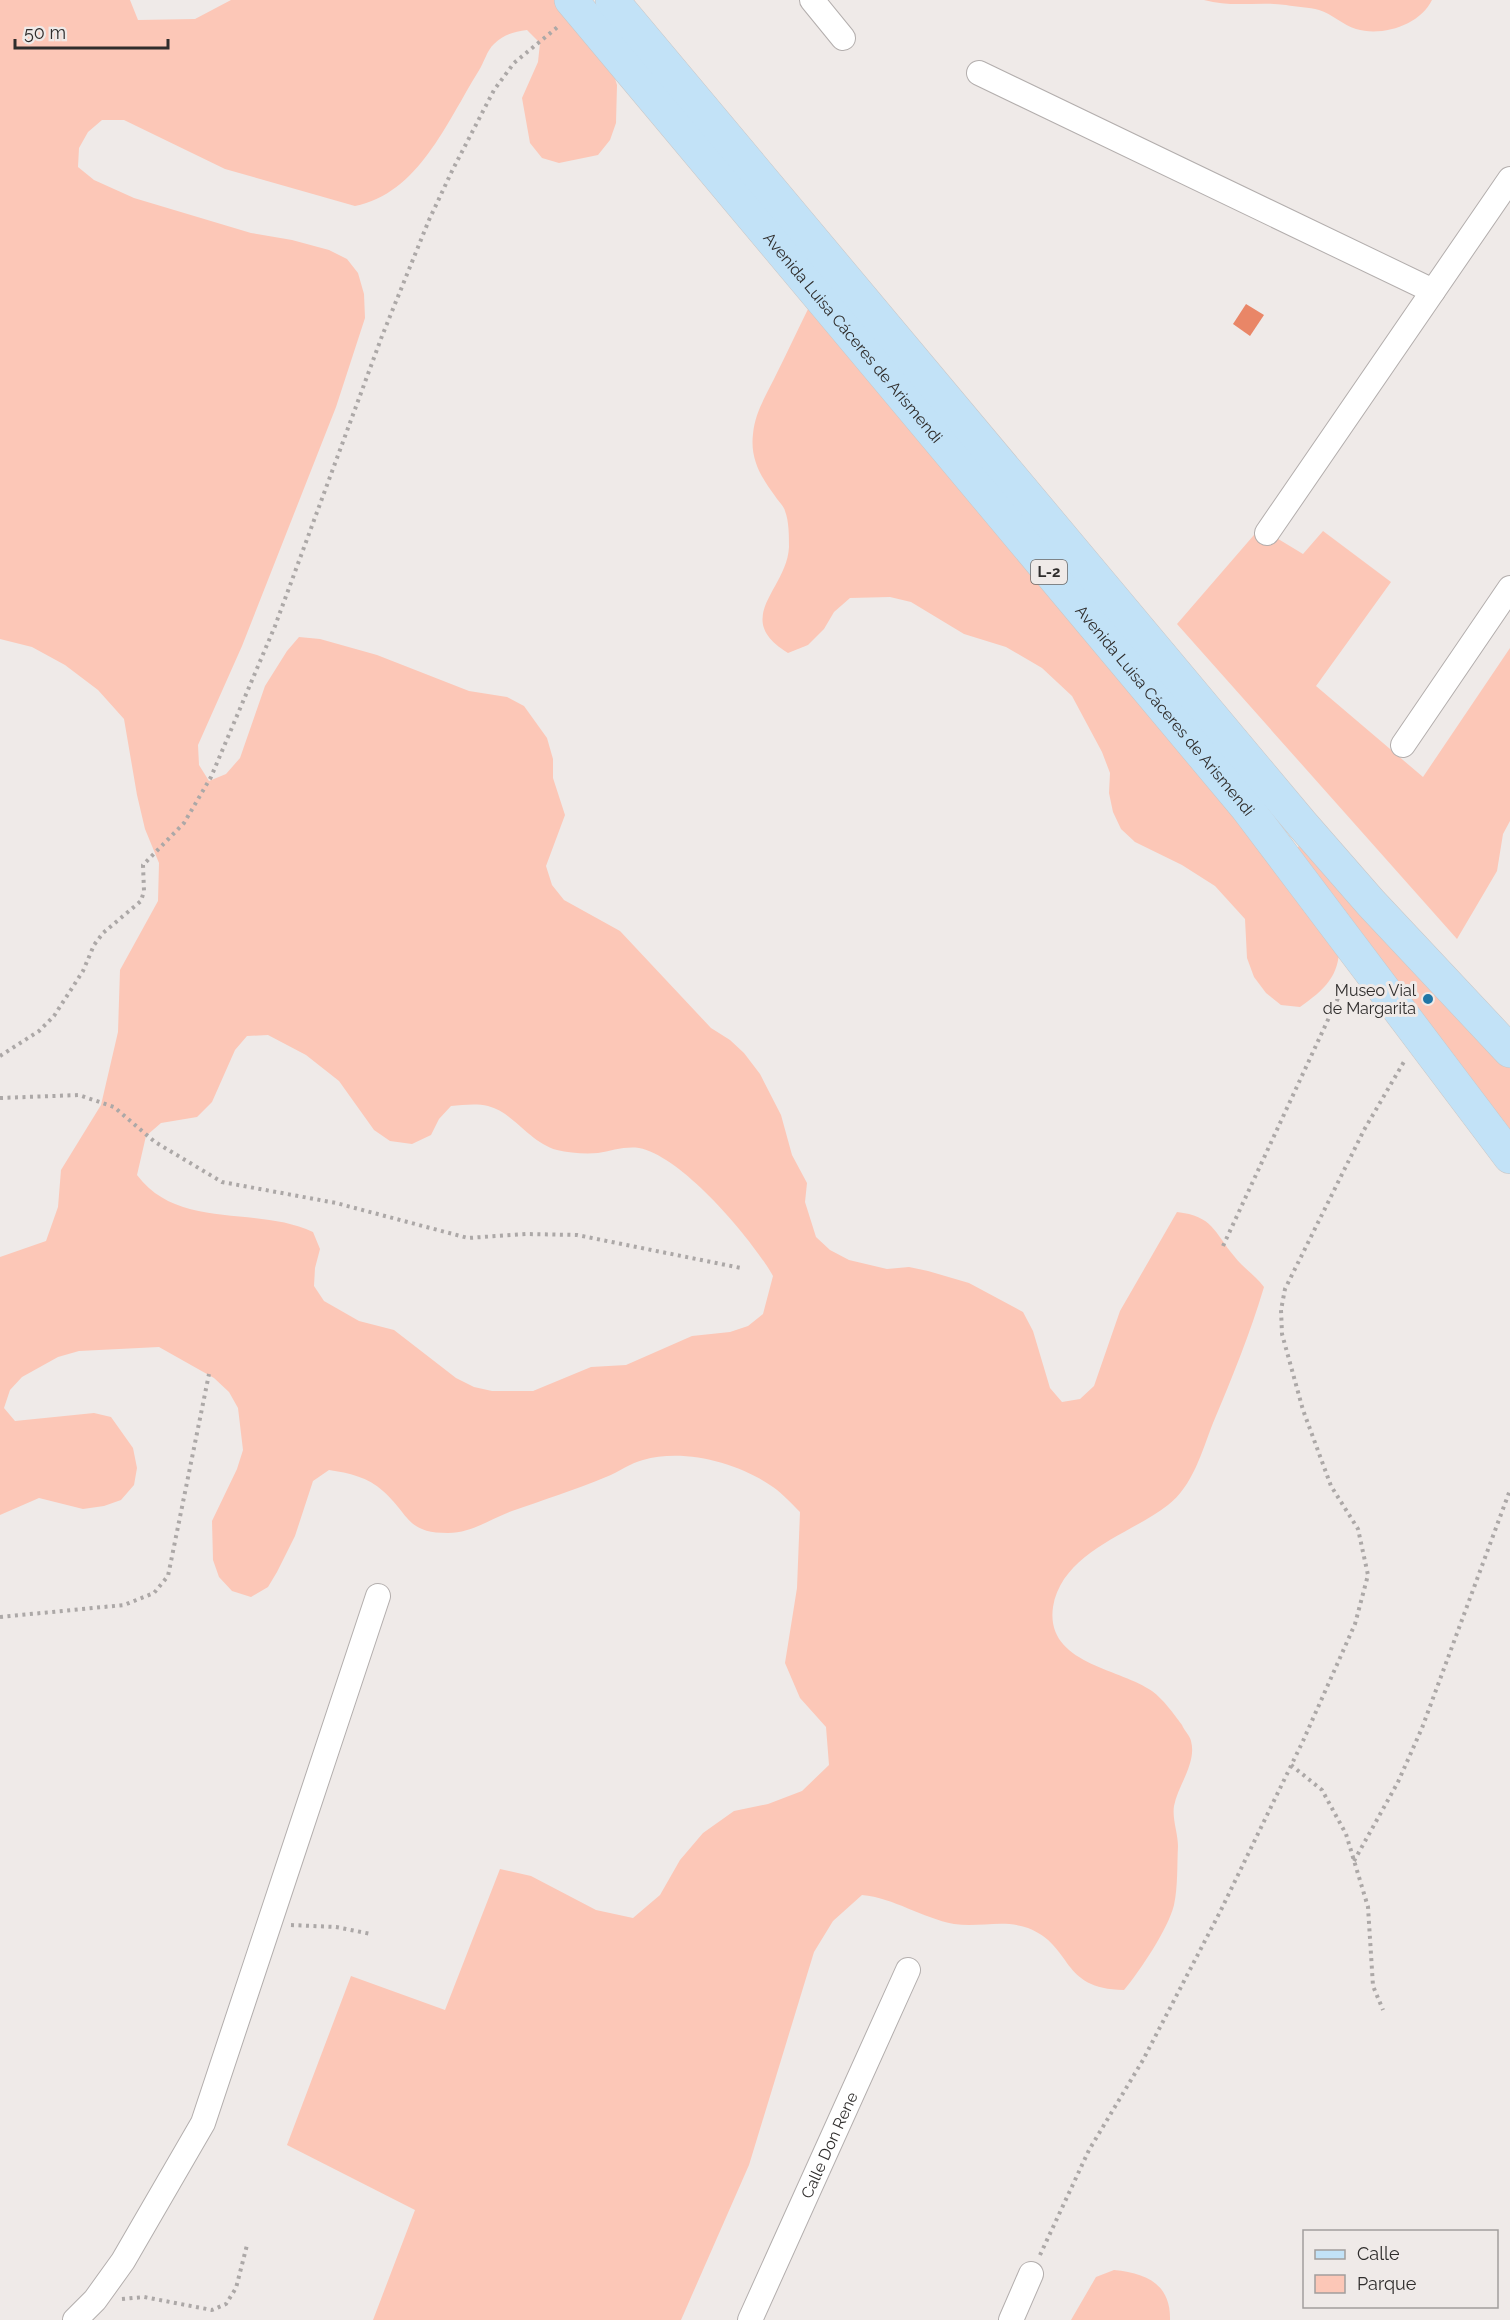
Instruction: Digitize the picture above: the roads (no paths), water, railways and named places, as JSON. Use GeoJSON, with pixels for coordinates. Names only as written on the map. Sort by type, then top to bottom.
{"type":"FeatureCollection","features":[{"type":"Feature","properties":{"kind":"main road","name":"Avenida Luisa Cáceres de Arismendi"},"geometry":{"type":"LineString","coordinates":[[612,0],[1302,824],[1371,903],[1510,1051]]}},
{"type":"Feature","properties":{"kind":"main road","name":"Avenida Luisa Cáceres de Arismendi"},"geometry":{"type":"LineString","coordinates":[[575,5],[1240,799],[1510,1157]]}},
{"type":"Feature","properties":{"kind":"street"},"geometry":{"type":"LineString","coordinates":[[812,0],[843,38]]}},
{"type":"Feature","properties":{"kind":"street"},"geometry":{"type":"LineString","coordinates":[[980,73],[1433,291]]}},
{"type":"Feature","properties":{"kind":"street"},"geometry":{"type":"LineString","coordinates":[[1267,533],[1510,179]]}},
{"type":"Feature","properties":{"kind":"street"},"geometry":{"type":"LineString","coordinates":[[1403,745],[1510,588]]}},
{"type":"Feature","properties":{"kind":"street"},"geometry":{"type":"LineString","coordinates":[[75,2320],[95,2300],[123,2260],[203,2123],[378,1596]]}},
{"type":"Feature","properties":{"kind":"street","name":"Calle Don Rene"},"geometry":{"type":"LineString","coordinates":[[750,2320],[908,1970]]}},
{"type":"Feature","properties":{"kind":"street"},"geometry":{"type":"LineString","coordinates":[[1011,2320],[1031,2274]]}},
{"type":"Feature","properties":{"kind":"place","name":"Museo Vial de Margarita"},"geometry":{"type":"Point","coordinates":[1428,999]}}]}
